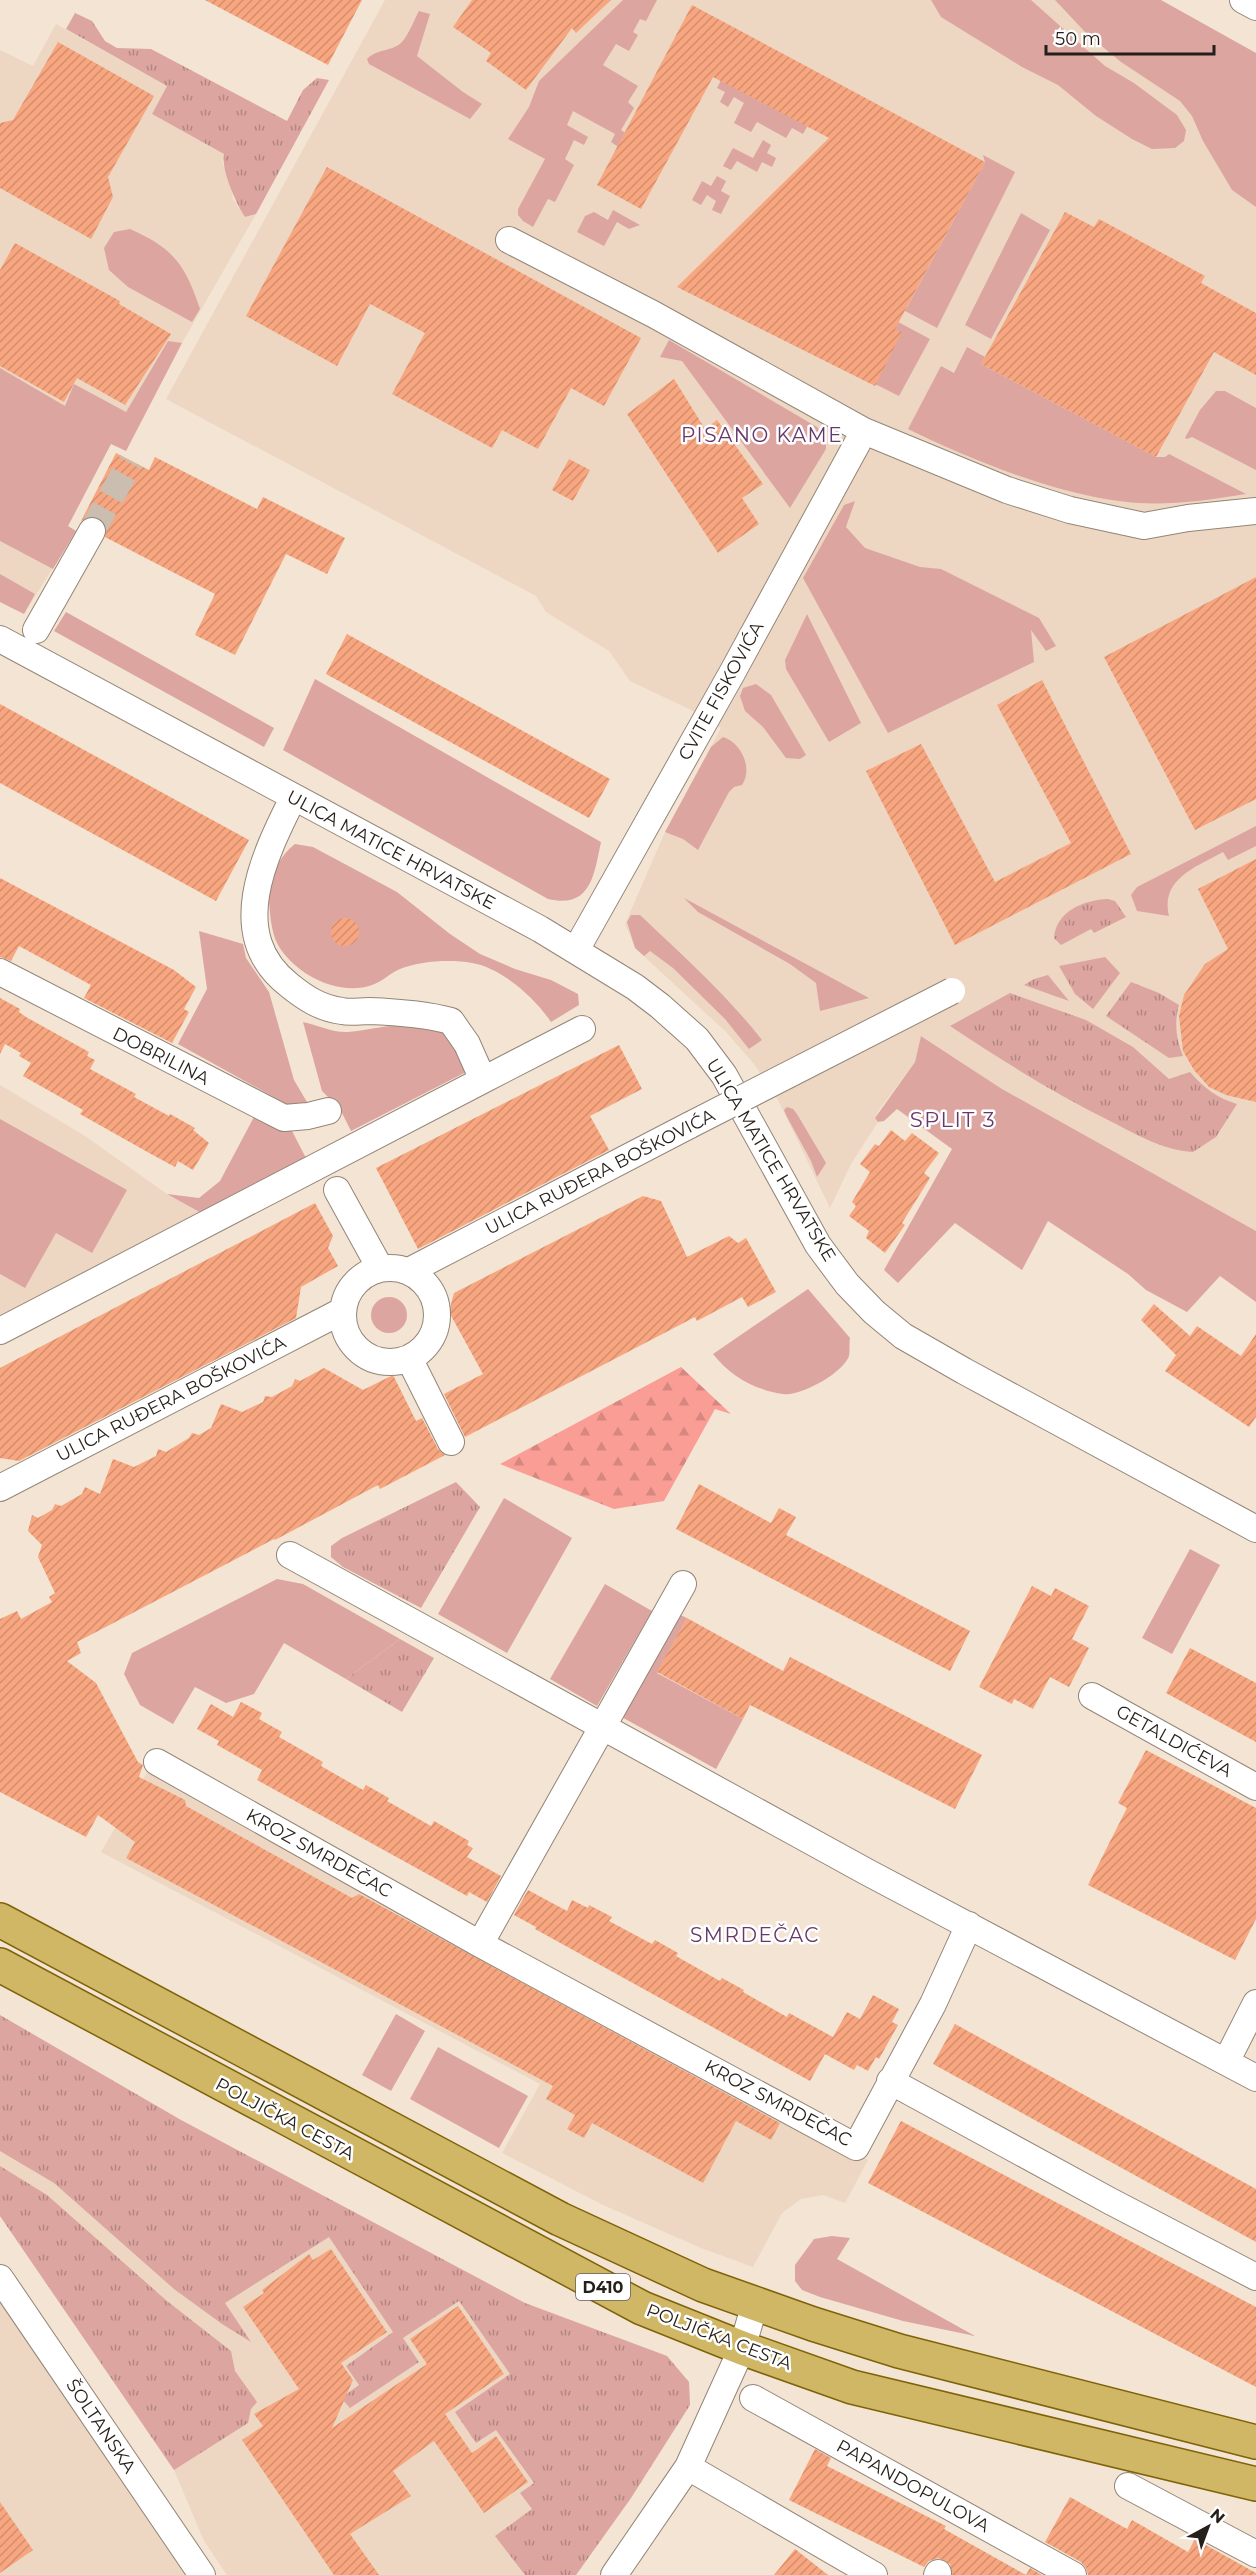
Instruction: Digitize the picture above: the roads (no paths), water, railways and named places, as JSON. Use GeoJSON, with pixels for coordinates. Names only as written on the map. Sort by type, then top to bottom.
{"type":"FeatureCollection","features":[{"type":"Feature","properties":{"kind":"main road","name":"D410"},"geometry":{"type":"LineString","coordinates":[[0,1920],[560,2219],[703,2286],[899,2351],[1256,2442]]}},
{"type":"Feature","properties":{"kind":"main road","name":"POLJIČKA CESTA"},"geometry":{"type":"LineString","coordinates":[[0,1965],[642,2308],[742,2348],[852,2387],[1256,2484]]}},
{"type":"Feature","properties":{"kind":"street"},"geometry":{"type":"LineString","coordinates":[[1243,0],[1256,7]]}},
{"type":"Feature","properties":{"kind":"street"},"geometry":{"type":"LineString","coordinates":[[509,240],[663,320],[864,431],[1006,490],[1070,510],[1144,525],[1188,518],[1256,512]]}},
{"type":"Feature","properties":{"kind":"street","name":"CVITE FISKOVIĆA"},"geometry":{"type":"LineString","coordinates":[[576,950],[737,664],[864,431]]}},
{"type":"Feature","properties":{"kind":"street"},"geometry":{"type":"LineString","coordinates":[[36,630],[92,531]]}},
{"type":"Feature","properties":{"kind":"street","name":"ULICA MATICE HRVATSKE"},"geometry":{"type":"LineString","coordinates":[[0,639],[576,950],[635,987],[660,1006],[697,1040],[724,1075],[818,1245],[847,1284],[874,1312],[903,1336],[963,1371],[1256,1529]]}},
{"type":"Feature","properties":{"kind":"street"},"geometry":{"type":"LineString","coordinates":[[293,798],[273,841],[254,900],[255,930],[263,955],[279,977],[311,1002],[342,1011],[432,1016],[451,1021],[467,1044],[483,1080]]}},
{"type":"Feature","properties":{"kind":"street","name":"DOBRILINA"},"geometry":{"type":"LineString","coordinates":[[0,972],[284,1118],[328,1111]]}},
{"type":"Feature","properties":{"kind":"street","name":"ULICA RUĐERA BOŠKOVIĆA"},"geometry":{"type":"LineString","coordinates":[[409,1271],[952,991]]}},
{"type":"Feature","properties":{"kind":"street"},"geometry":{"type":"LineString","coordinates":[[0,1331],[582,1029]]}},
{"type":"Feature","properties":{"kind":"street"},"geometry":{"type":"LineString","coordinates":[[337,1190],[380,1268]]}},
{"type":"Feature","properties":{"kind":"street"},"geometry":{"type":"LineString","coordinates":[[395,1267],[409,1271],[423,1281],[433,1294],[438,1310],[437,1326],[430,1341],[420,1353],[390,1363],[374,1360],[360,1353],[350,1341],[344,1327],[342,1311],[350,1288],[358,1279],[380,1268],[395,1267]]}},
{"type":"Feature","properties":{"kind":"street","name":"ULICA RUĐERA BOŠKOVIĆA"},"geometry":{"type":"LineString","coordinates":[[0,1488],[342,1311]]}},
{"type":"Feature","properties":{"kind":"street"},"geometry":{"type":"LineString","coordinates":[[409,1358],[451,1442]]}},
{"type":"Feature","properties":{"kind":"street"},"geometry":{"type":"LineString","coordinates":[[290,1555],[601,1726],[1256,2079]]}},
{"type":"Feature","properties":{"kind":"street"},"geometry":{"type":"LineString","coordinates":[[480,1944],[683,1584]]}},
{"type":"Feature","properties":{"kind":"street","name":"GETALDIĆEVA"},"geometry":{"type":"LineString","coordinates":[[1092,1696],[1256,1787]]}},
{"type":"Feature","properties":{"kind":"street","name":"KROZ SMRDEČAC"},"geometry":{"type":"LineString","coordinates":[[157,1762],[480,1944],[856,2147],[933,2004],[969,1925]]}},
{"type":"Feature","properties":{"kind":"street"},"geometry":{"type":"LineString","coordinates":[[1226,2062],[1256,2003]]}},
{"type":"Feature","properties":{"kind":"street"},"geometry":{"type":"LineString","coordinates":[[890,2081],[1110,2201],[1256,2277]]}},
{"type":"Feature","properties":{"kind":"street","name":"ŠOLTANSKA"},"geometry":{"type":"LineString","coordinates":[[0,2278],[202,2575]]}},
{"type":"Feature","properties":{"kind":"street"},"geometry":{"type":"LineString","coordinates":[[614,2575],[688,2467],[742,2348],[755,2304]]}},
{"type":"Feature","properties":{"kind":"street","name":"PAPANDOPULOVA"},"geometry":{"type":"LineString","coordinates":[[753,2398],[968,2520],[1073,2575]]}},
{"type":"Feature","properties":{"kind":"street"},"geometry":{"type":"LineString","coordinates":[[688,2467],[874,2575]]}},
{"type":"Feature","properties":{"kind":"street"},"geometry":{"type":"LineString","coordinates":[[1128,2486],[1256,2554]]}},
{"type":"Feature","properties":{"kind":"tunnel"},"geometry":{"type":"LineString","coordinates":[[92,531],[131,461]]}},
{"type":"Feature","properties":{"kind":"district","name":"PISANO KAME"},"geometry":{"type":"Point","coordinates":[762,435]}},
{"type":"Feature","properties":{"kind":"district","name":"SPLIT 3"},"geometry":{"type":"Point","coordinates":[953,1120]}},
{"type":"Feature","properties":{"kind":"district","name":"SMRDEČAC"},"geometry":{"type":"Point","coordinates":[755,1935]}}]}
